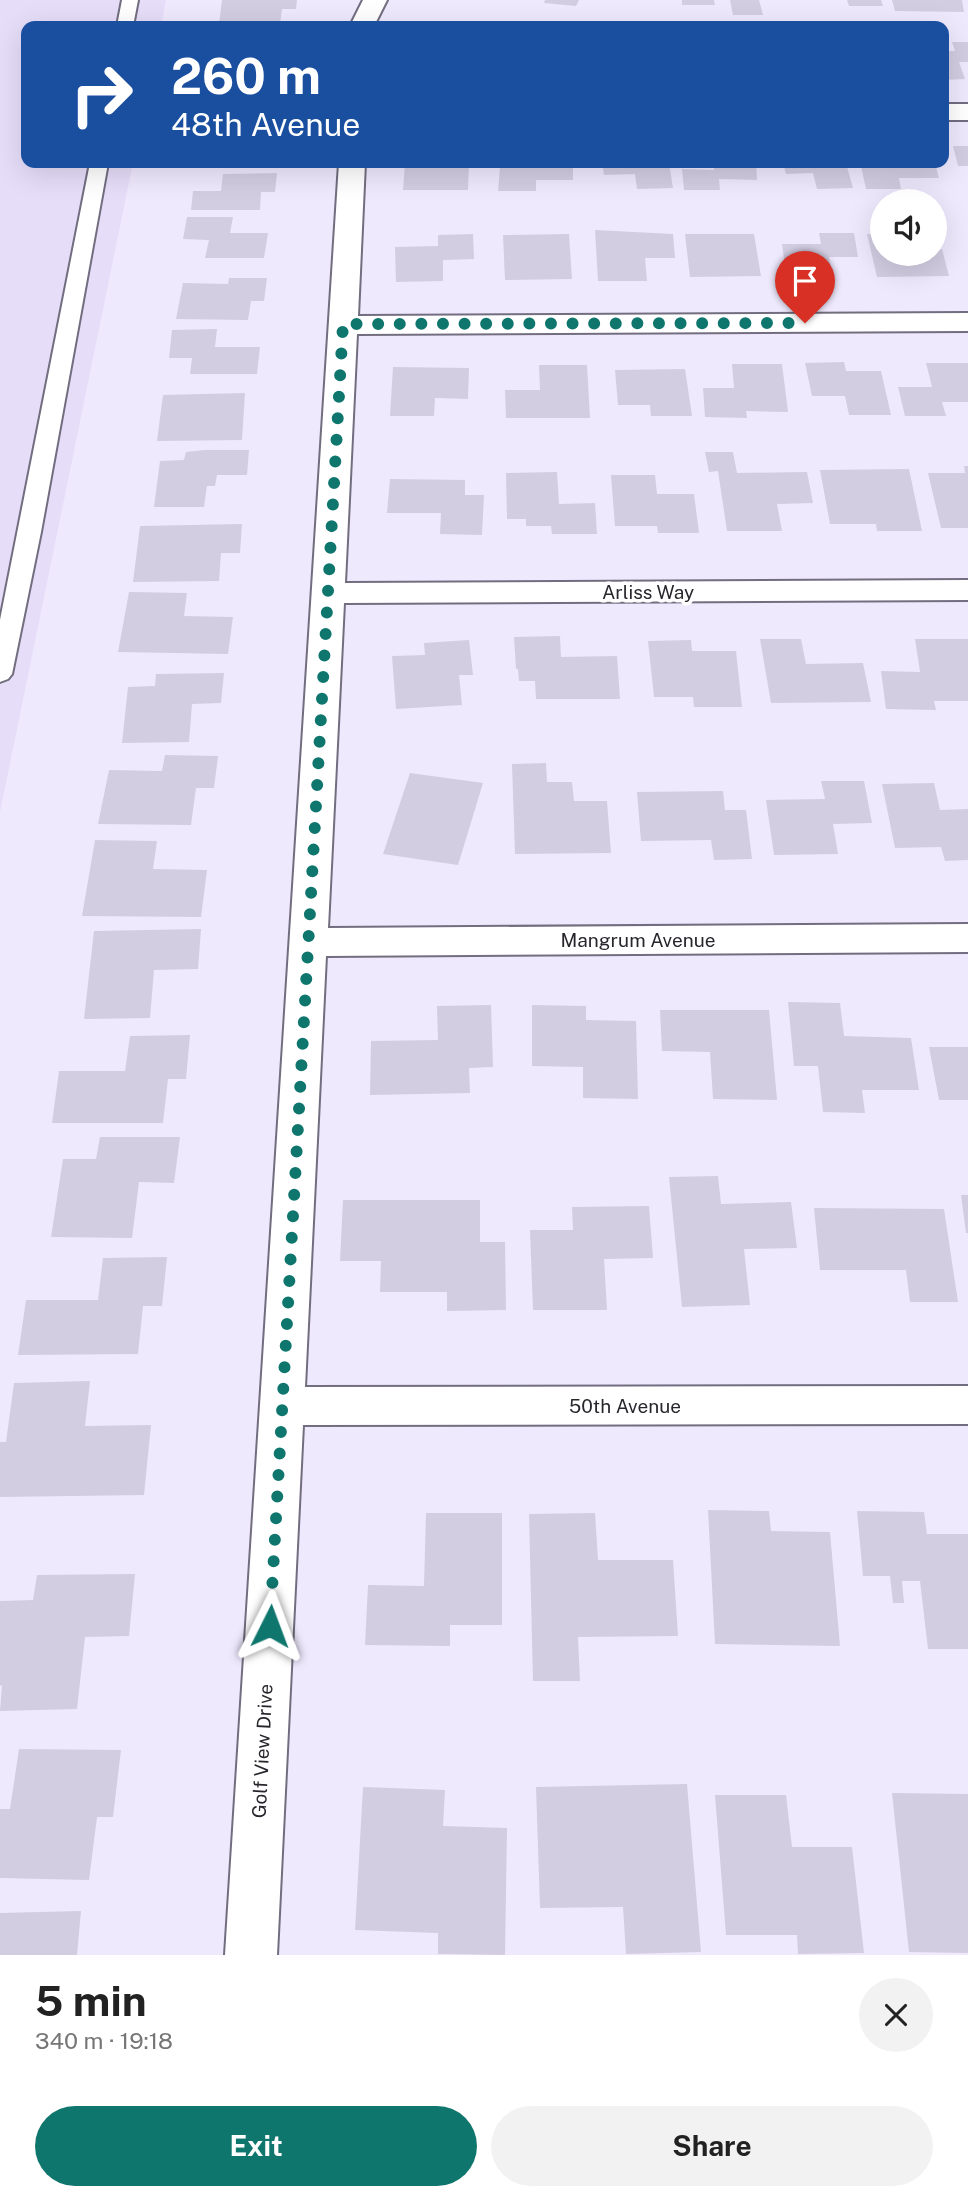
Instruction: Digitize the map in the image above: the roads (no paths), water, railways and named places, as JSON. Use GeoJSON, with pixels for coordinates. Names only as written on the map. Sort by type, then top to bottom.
{"type":"FeatureCollection","features":[{"type":"Feature","properties":{"kind":"street"},"geometry":{"type":"LineString","coordinates":[[364,21],[375,0]]}},
{"type":"Feature","properties":{"kind":"street"},"geometry":{"type":"LineString","coordinates":[[949,112],[968,112]]}},
{"type":"Feature","properties":{"kind":"street","name":"Golf View Drive"},"geometry":{"type":"LineString","coordinates":[[251,1955],[352,168]]}},
{"type":"Feature","properties":{"kind":"street"},"geometry":{"type":"LineString","coordinates":[[343,324],[968,322]]}},
{"type":"Feature","properties":{"kind":"street","name":"Arliss Way"},"geometry":{"type":"LineString","coordinates":[[328,593],[968,590]]}},
{"type":"Feature","properties":{"kind":"street","name":"Mangrum Avenue"},"geometry":{"type":"LineString","coordinates":[[308,942],[968,938]]}},
{"type":"Feature","properties":{"kind":"street","name":"50th Avenue"},"geometry":{"type":"LineString","coordinates":[[282,1406],[968,1405]]}},
{"type":"Feature","properties":{"kind":"lane"},"geometry":{"type":"LineString","coordinates":[[126,21],[130,0]]}},
{"type":"Feature","properties":{"kind":"lane"},"geometry":{"type":"LineString","coordinates":[[0,674],[30,532],[98,168]]}}]}
